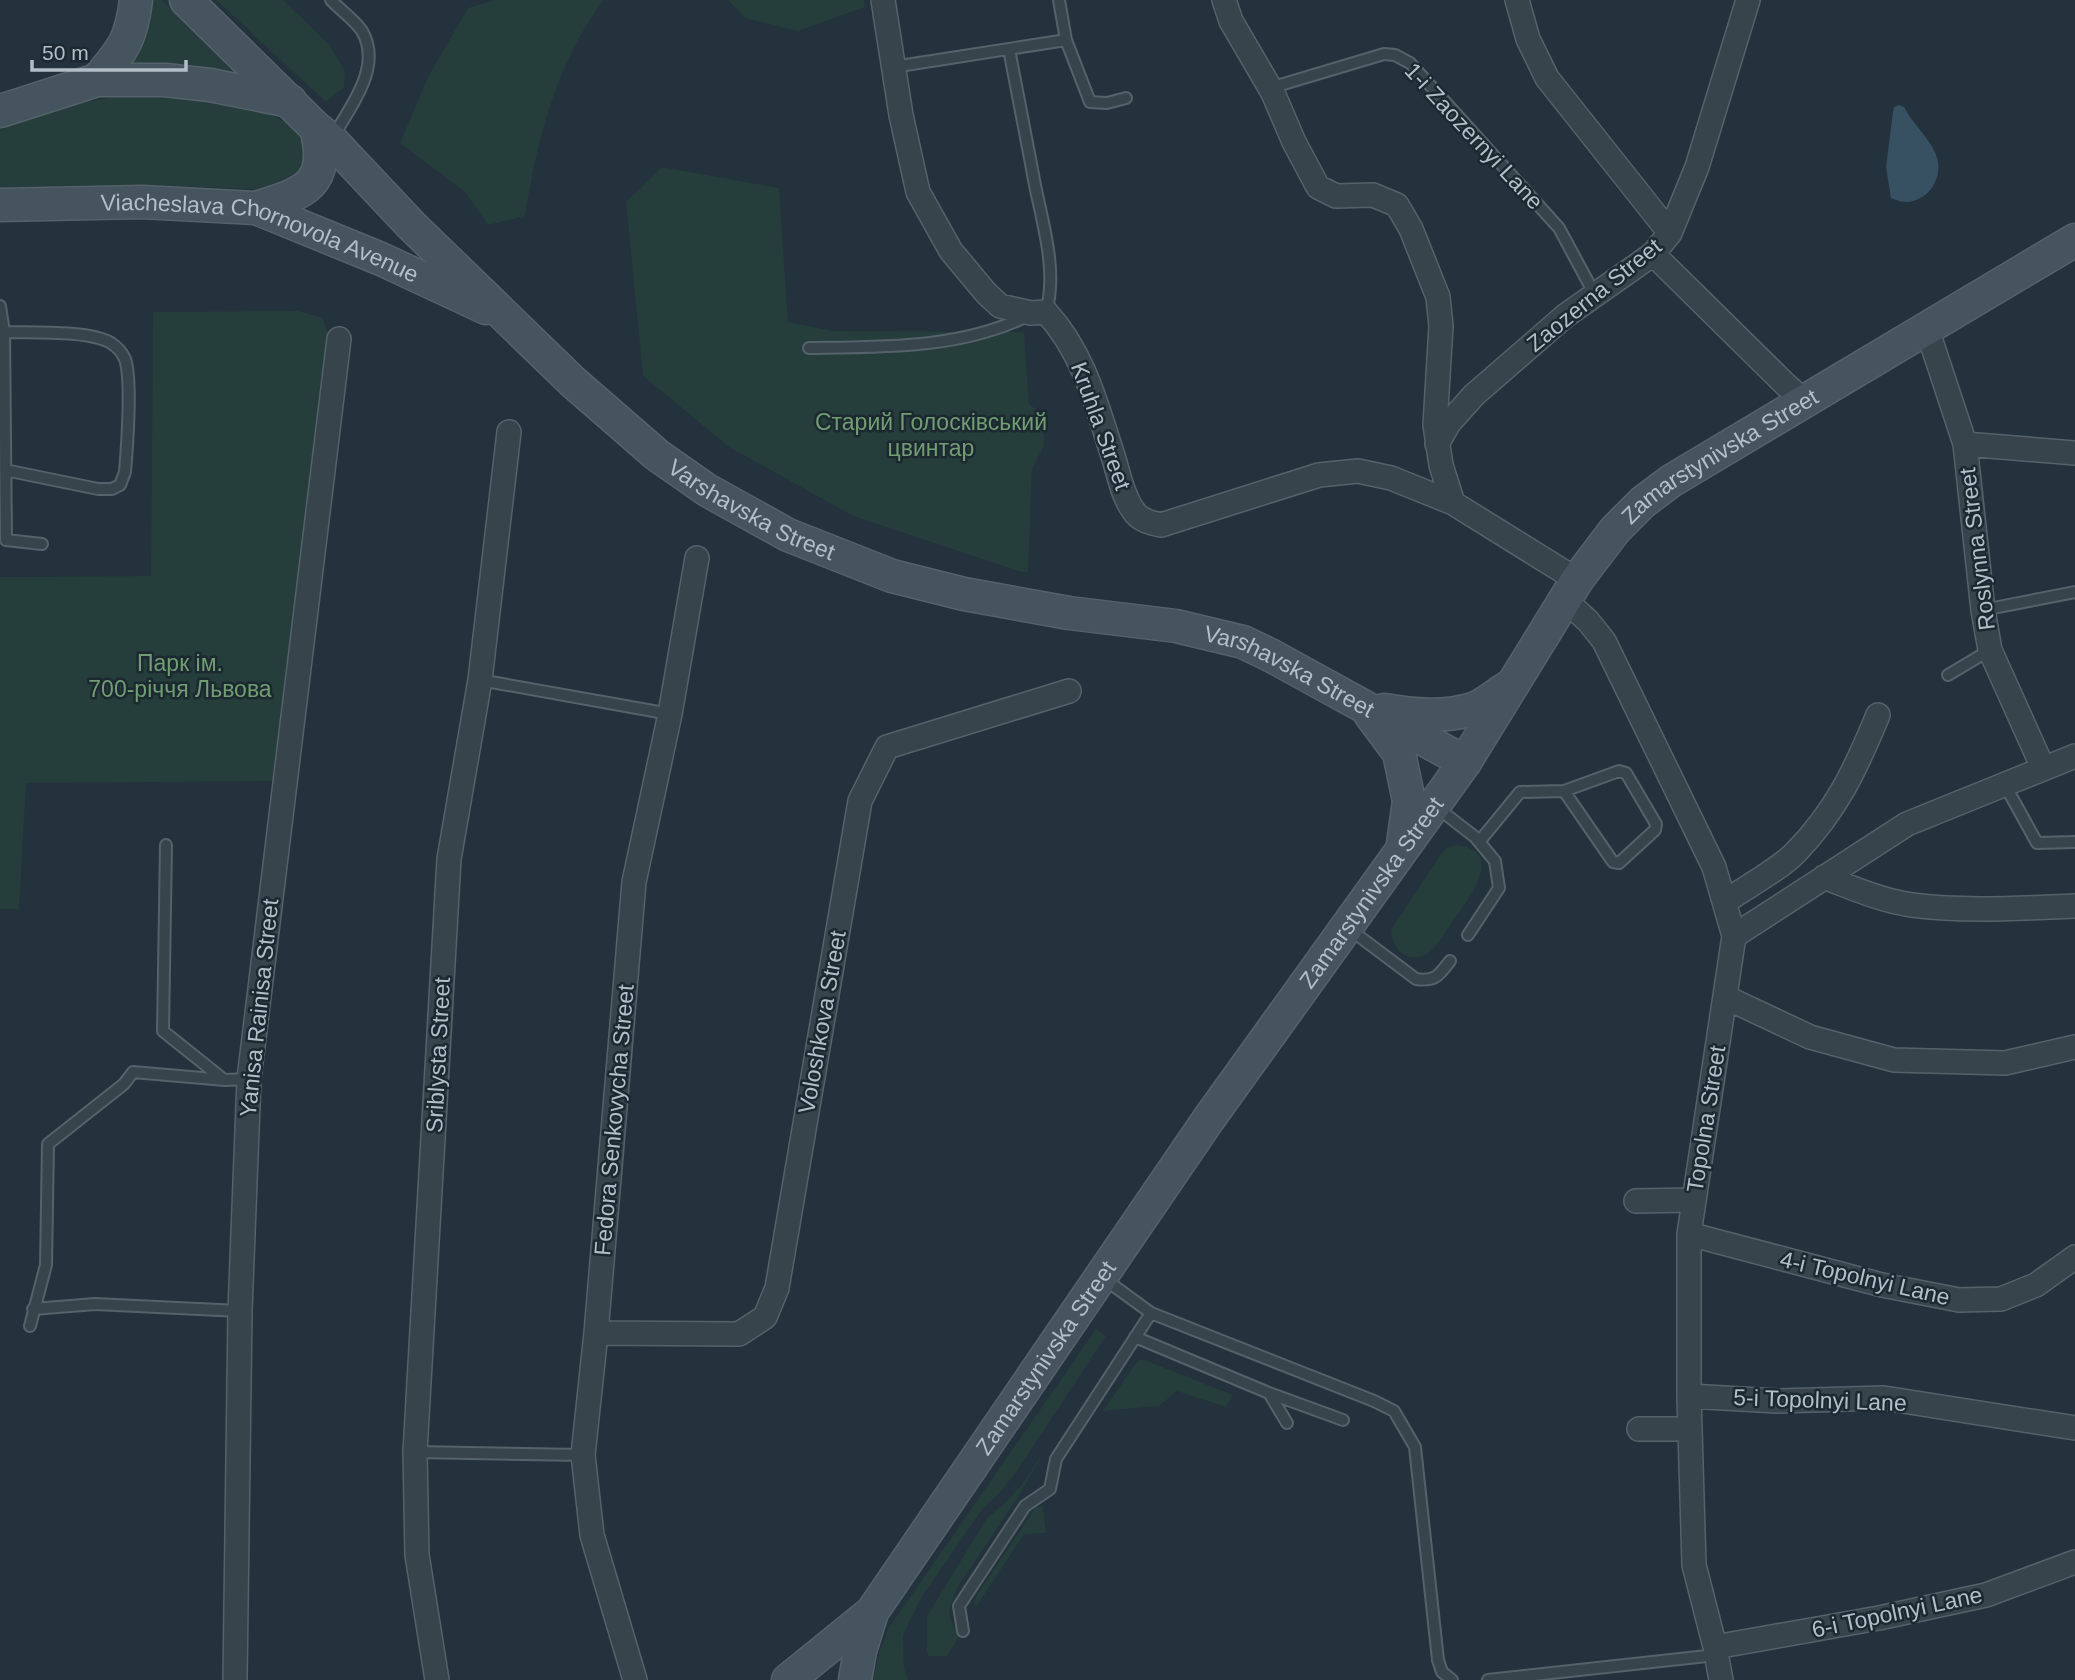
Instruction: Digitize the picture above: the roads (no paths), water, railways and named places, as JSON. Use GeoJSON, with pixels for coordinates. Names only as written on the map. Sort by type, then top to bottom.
{"type":"FeatureCollection","features":[{"type":"Feature","properties":{"kind":"main road"},"geometry":{"type":"LineString","coordinates":[[97,80],[125,47],[134,21],[136,0]]}},
{"type":"Feature","properties":{"kind":"main road","name":"Varshavska Street"},"geometry":{"type":"LineString","coordinates":[[186,0],[573,382],[657,455],[707,490],[788,535],[892,576],[964,594],[1069,613],[1176,626],[1243,642],[1465,762]]}},
{"type":"Feature","properties":{"kind":"main road"},"geometry":{"type":"LineString","coordinates":[[0,111],[97,80],[165,80],[290,101]]}},
{"type":"Feature","properties":{"kind":"main road"},"geometry":{"type":"LineString","coordinates":[[256,208],[288,198],[309,185],[321,168],[324,134]]}},
{"type":"Feature","properties":{"kind":"main road","name":"Viacheslava Chornovola Avenue"},"geometry":{"type":"LineString","coordinates":[[0,205],[142,202],[256,208],[381,259],[509,319]]}},
{"type":"Feature","properties":{"kind":"main road","name":"Zamarstynivska Street"},"geometry":{"type":"LineString","coordinates":[[788,1680],[872,1612],[1209,1120],[1465,762],[1571,590],[1615,530],[1643,502],[1671,481],[2075,240]]}},
{"type":"Feature","properties":{"kind":"main road"},"geometry":{"type":"LineString","coordinates":[[1365,708],[1417,715],[1444,714],[1475,708],[1511,686]]}},
{"type":"Feature","properties":{"kind":"main road"},"geometry":{"type":"LineString","coordinates":[[1365,708],[1399,753],[1409,801],[1402,849]]}},
{"type":"Feature","properties":{"kind":"main road"},"geometry":{"type":"LineString","coordinates":[[855,1680],[859,1651],[872,1612]]}},
{"type":"Feature","properties":{"kind":"street"},"geometry":{"type":"LineString","coordinates":[[883,0],[901,116],[918,192],[951,251],[986,293],[1000,306],[1039,313]]}},
{"type":"Feature","properties":{"kind":"street"},"geometry":{"type":"LineString","coordinates":[[1224,0],[1231,21],[1270,88],[1318,187],[1336,196],[1373,195],[1396,205],[1410,229],[1438,297],[1441,326],[1435,406],[1437,444],[1453,503]]}},
{"type":"Feature","properties":{"kind":"street"},"geometry":{"type":"LineString","coordinates":[[1517,0],[1528,39],[1547,78],[1670,233]]}},
{"type":"Feature","properties":{"kind":"street","name":"Zaozerna Street"},"geometry":{"type":"LineString","coordinates":[[1437,444],[1449,423],[1474,395],[1565,316],[1653,254],[1670,233],[1696,167],[1748,0]]}},
{"type":"Feature","properties":{"kind":"street"},"geometry":{"type":"LineString","coordinates":[[1653,254],[1804,401]]}},
{"type":"Feature","properties":{"kind":"street","name":"Kruhla Street"},"geometry":{"type":"LineString","coordinates":[[1039,313],[1062,329],[1089,381],[1133,511],[1150,523],[1161,525],[1319,475],[1358,471],[1391,478],[1453,503],[1571,590]]}},
{"type":"Feature","properties":{"kind":"street","name":"Roslynna Street"},"geometry":{"type":"LineString","coordinates":[[1932,325],[1929,335],[1965,444],[1983,610],[1990,650],[2043,768]]}},
{"type":"Feature","properties":{"kind":"street","name":"Yanisa Rainisa Street"},"geometry":{"type":"LineString","coordinates":[[235,1680],[240,1311],[248,1079],[339,339]]}},
{"type":"Feature","properties":{"kind":"street","name":"Sriblysta Street"},"geometry":{"type":"LineString","coordinates":[[437,1680],[417,1555],[415,1452],[449,859],[480,680],[509,432]]}},
{"type":"Feature","properties":{"kind":"street"},"geometry":{"type":"LineString","coordinates":[[1965,444],[2075,453]]}},
{"type":"Feature","properties":{"kind":"street","name":"Fedora Senkovycha Street"},"geometry":{"type":"LineString","coordinates":[[635,1680],[592,1535],[583,1455],[596,1333],[634,882],[670,714],[697,558]]}},
{"type":"Feature","properties":{"kind":"street","name":"Topolna Street"},"geometry":{"type":"LineString","coordinates":[[1571,590],[1588,621],[1604,641],[1714,867],[1734,936],[1689,1234],[1689,1396],[1694,1565],[1721,1680]]}},
{"type":"Feature","properties":{"kind":"street","name":"Voloshkova Street"},"geometry":{"type":"LineString","coordinates":[[596,1333],[739,1334],[765,1317],[777,1288],[859,801],[887,747],[1069,691]]}},
{"type":"Feature","properties":{"kind":"street"},"geometry":{"type":"LineString","coordinates":[[1726,901],[1795,854],[1837,803],[1878,715]]}},
{"type":"Feature","properties":{"kind":"street"},"geometry":{"type":"LineString","coordinates":[[1734,936],[1908,824],[2075,756]]}},
{"type":"Feature","properties":{"kind":"street"},"geometry":{"type":"LineString","coordinates":[[1824,877],[1868,894],[1910,905],[1964,909],[2075,906]]}},
{"type":"Feature","properties":{"kind":"street"},"geometry":{"type":"LineString","coordinates":[[1725,997],[1810,1037],[1894,1059],[2005,1063],[2075,1047]]}},
{"type":"Feature","properties":{"kind":"street"},"geometry":{"type":"LineString","coordinates":[[1636,1201],[1693,1200]]}},
{"type":"Feature","properties":{"kind":"street","name":"4-i Topolnyi Lane"},"geometry":{"type":"LineString","coordinates":[[1689,1234],[1882,1285],[1959,1300],[2001,1299],[2036,1285],[2075,1257]]}},
{"type":"Feature","properties":{"kind":"street","name":"5-i Topolnyi Lane"},"geometry":{"type":"LineString","coordinates":[[1689,1396],[1777,1401],[1884,1398],[2075,1428]]}},
{"type":"Feature","properties":{"kind":"street"},"geometry":{"type":"LineString","coordinates":[[1639,1429],[1690,1429]]}},
{"type":"Feature","properties":{"kind":"street","name":"6-i Topolnyi Lane"},"geometry":{"type":"LineString","coordinates":[[1716,1651],[1986,1595],[2075,1562]]}},
{"type":"Feature","properties":{"kind":"lane"},"geometry":{"type":"LineString","coordinates":[[324,134],[365,78],[369,62],[368,48],[362,31],[331,0]]}},
{"type":"Feature","properties":{"kind":"lane"},"geometry":{"type":"LineString","coordinates":[[1059,0],[1066,40],[1090,102],[1107,103],[1126,98]]}},
{"type":"Feature","properties":{"kind":"lane"},"geometry":{"type":"LineString","coordinates":[[893,66],[1066,40]]}},
{"type":"Feature","properties":{"kind":"lane"},"geometry":{"type":"LineString","coordinates":[[809,348],[886,347],[955,339],[1004,327],[1039,313],[1051,293],[1049,264],[1009,49]]}},
{"type":"Feature","properties":{"kind":"lane","name":"1-i Zaozernyi Lane"},"geometry":{"type":"LineString","coordinates":[[1270,88],[1384,54],[1395,55],[1409,63],[1559,228],[1595,295]]}},
{"type":"Feature","properties":{"kind":"lane"},"geometry":{"type":"LineString","coordinates":[[0,306],[4,332],[6,540],[42,544]]}},
{"type":"Feature","properties":{"kind":"lane"},"geometry":{"type":"LineString","coordinates":[[4,332],[85,336],[109,342],[121,351],[128,379],[125,472],[120,485],[112,489],[98,489],[5,470]]}},
{"type":"Feature","properties":{"kind":"lane"},"geometry":{"type":"LineString","coordinates":[[1983,610],[2075,592]]}},
{"type":"Feature","properties":{"kind":"lane"},"geometry":{"type":"LineString","coordinates":[[1948,676],[1990,650]]}},
{"type":"Feature","properties":{"kind":"lane"},"geometry":{"type":"LineString","coordinates":[[480,680],[670,714]]}},
{"type":"Feature","properties":{"kind":"lane"},"geometry":{"type":"LineString","coordinates":[[1479,842],[1521,792],[1564,791],[1619,771],[1626,773],[1656,824],[1655,830],[1619,863],[1613,862],[1564,791]]}},
{"type":"Feature","properties":{"kind":"lane"},"geometry":{"type":"LineString","coordinates":[[2005,785],[2037,843],[2075,842]]}},
{"type":"Feature","properties":{"kind":"lane"},"geometry":{"type":"LineString","coordinates":[[1433,805],[1479,842],[1496,860],[1499,888],[1468,935]]}},
{"type":"Feature","properties":{"kind":"lane"},"geometry":{"type":"LineString","coordinates":[[166,845],[163,1031],[225,1080]]}},
{"type":"Feature","properties":{"kind":"lane"},"geometry":{"type":"LineString","coordinates":[[1346,927],[1416,978],[1428,981],[1439,975],[1450,961]]}},
{"type":"Feature","properties":{"kind":"lane"},"geometry":{"type":"LineString","coordinates":[[30,1326],[46,1265],[48,1144],[124,1084],[133,1072],[225,1080],[248,1079]]}},
{"type":"Feature","properties":{"kind":"lane"},"geometry":{"type":"LineString","coordinates":[[1102,1277],[1151,1313],[1394,1411],[1415,1447],[1438,1660],[1442,1672],[1452,1680]]}},
{"type":"Feature","properties":{"kind":"lane"},"geometry":{"type":"LineString","coordinates":[[33,1309],[95,1304],[240,1311]]}},
{"type":"Feature","properties":{"kind":"lane"},"geometry":{"type":"LineString","coordinates":[[963,1631],[959,1606],[1025,1506],[1050,1489],[1056,1459],[1151,1313]]}},
{"type":"Feature","properties":{"kind":"lane"},"geometry":{"type":"LineString","coordinates":[[1135,1337],[1269,1393],[1343,1420]]}},
{"type":"Feature","properties":{"kind":"lane"},"geometry":{"type":"LineString","coordinates":[[1269,1393],[1287,1423]]}},
{"type":"Feature","properties":{"kind":"lane"},"geometry":{"type":"LineString","coordinates":[[415,1452],[583,1455]]}},
{"type":"Feature","properties":{"kind":"lane"},"geometry":{"type":"LineString","coordinates":[[1488,1680],[1595,1675],[1716,1651]]}},
{"type":"Feature","properties":{"kind":"water"},"geometry":{"type":"Polygon","coordinates":[[[1894,107],[1904,107],[1929,141],[1938,160],[1939,169],[1932,187],[1924,195],[1910,202],[1891,198],[1886,167],[1894,107]]]}},
{"type":"Feature","properties":{"kind":"park label","name":"Старий Голосківський цвинтар"},"geometry":{"type":"Point","coordinates":[931,435]}},
{"type":"Feature","properties":{"kind":"park label","name":"Парк ім. 700-річчя Львова"},"geometry":{"type":"Point","coordinates":[180,676]}}]}
